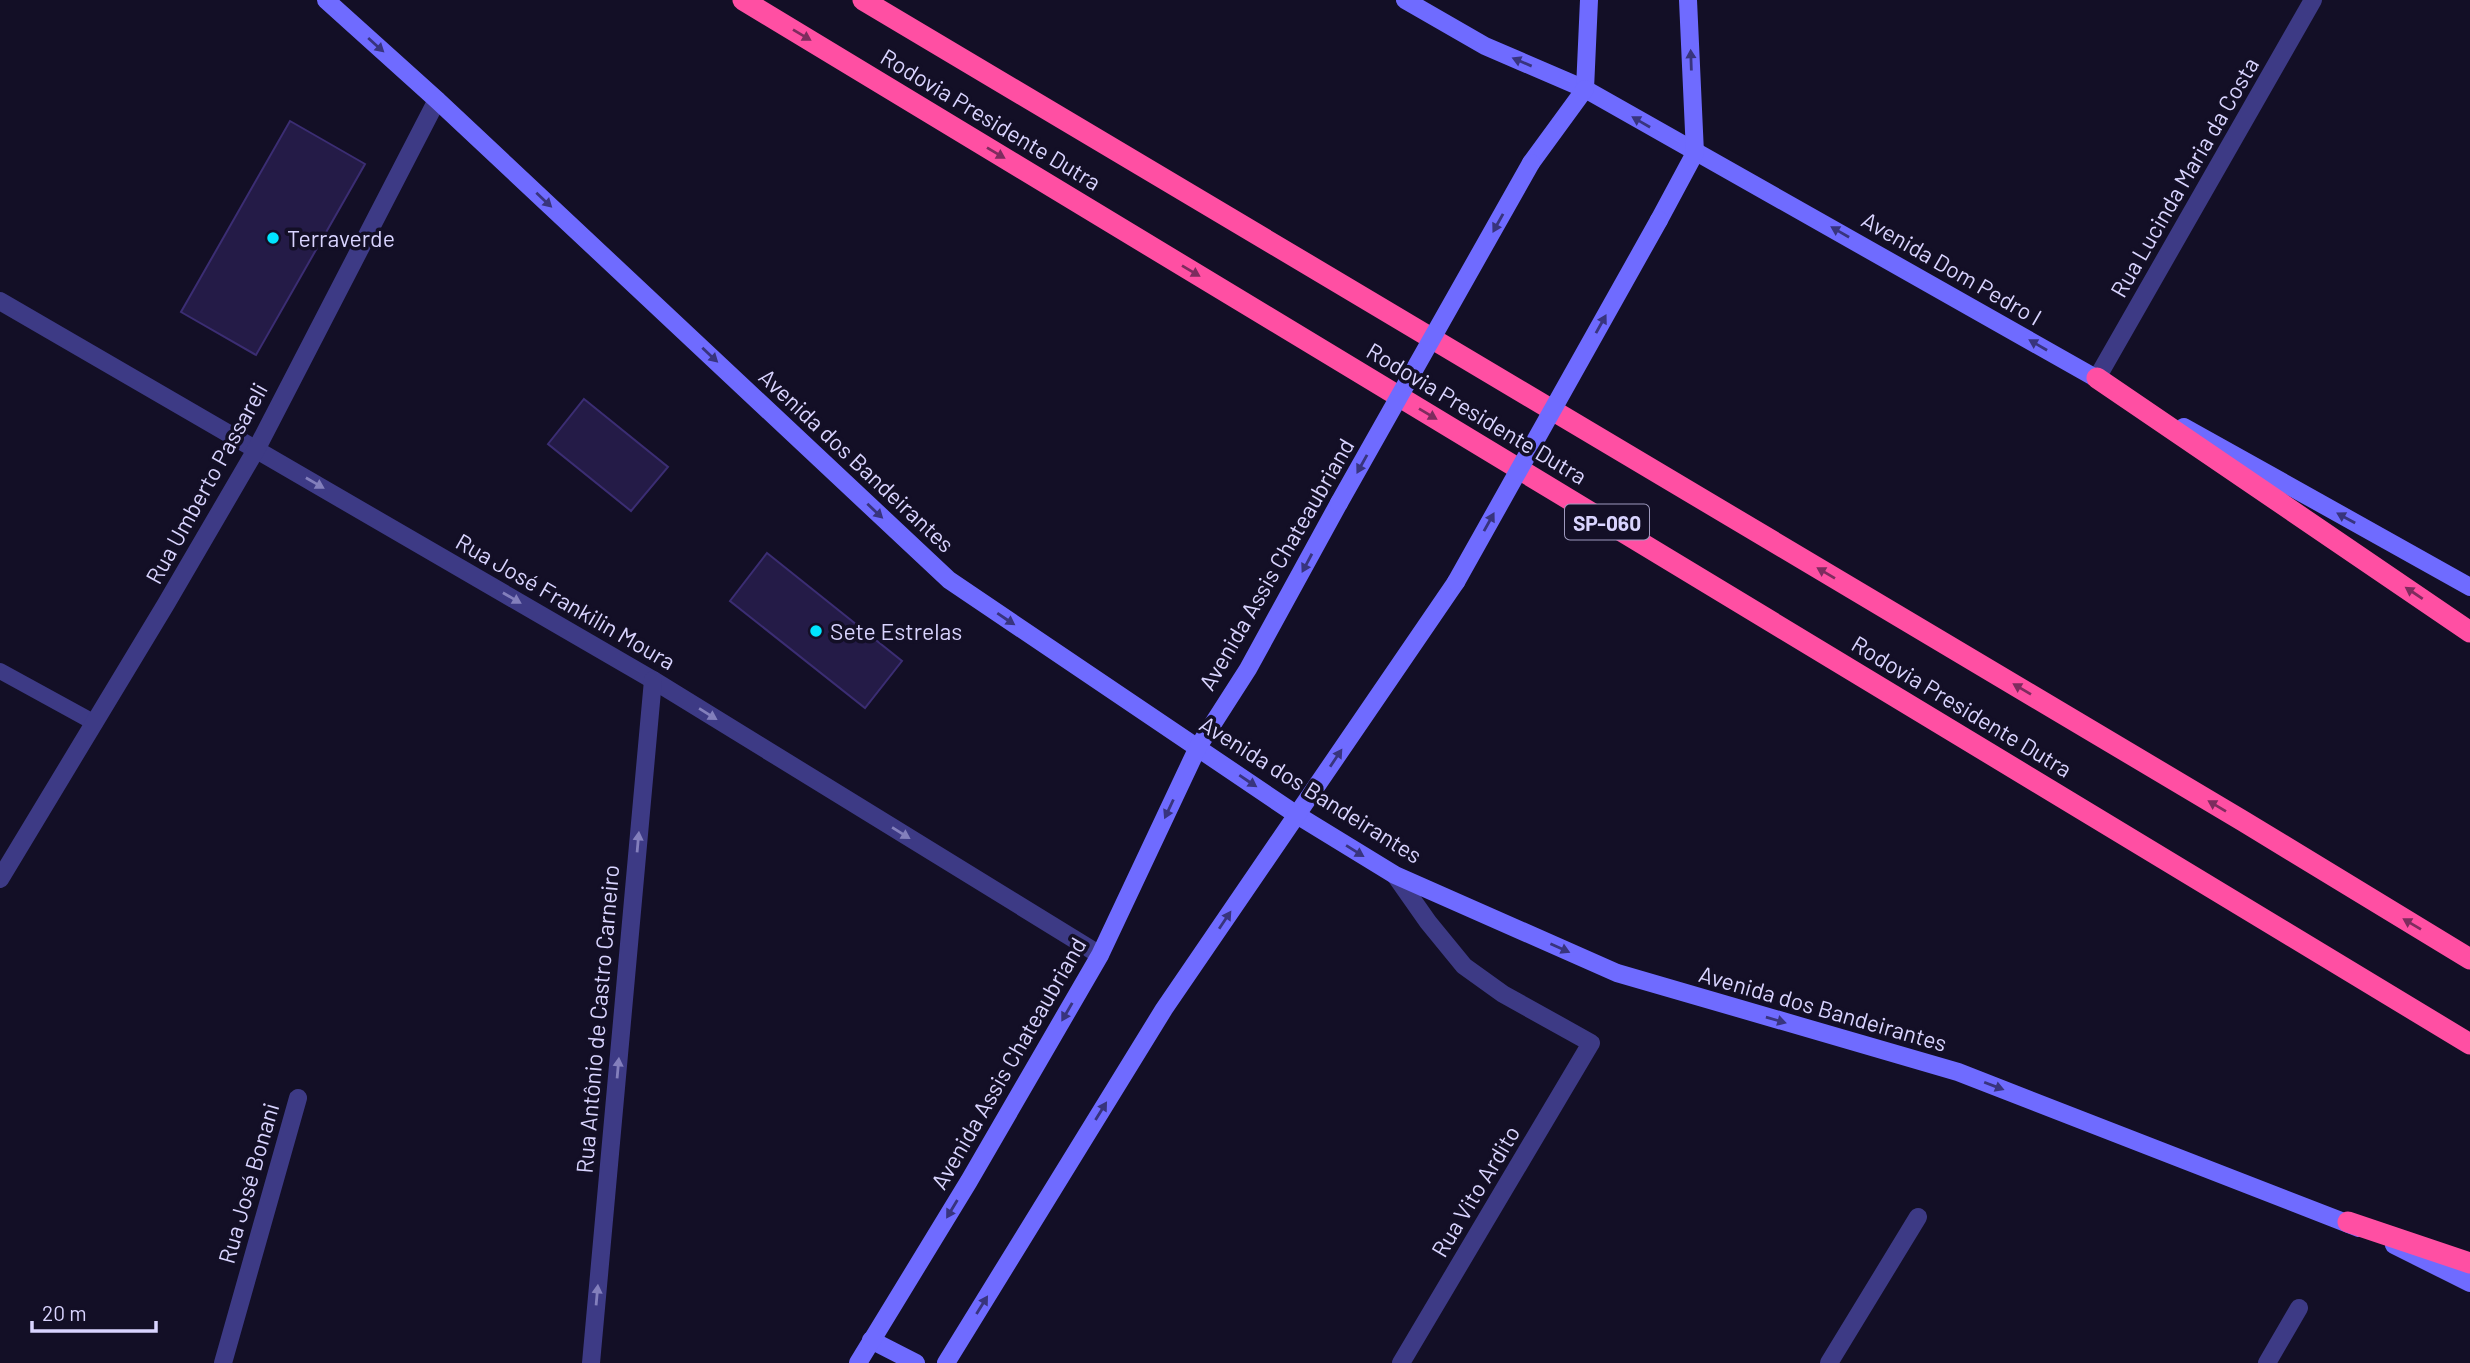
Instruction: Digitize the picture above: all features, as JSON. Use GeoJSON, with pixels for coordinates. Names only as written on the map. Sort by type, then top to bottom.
{"type":"FeatureCollection","features":[{"type":"Feature","properties":{"kind":"highway","name":"Rodovia Presidente Dutra"},"geometry":{"type":"LineString","coordinates":[[743,0],[2470,1044]]}},
{"type":"Feature","properties":{"kind":"highway","name":"Rodovia Presidente Dutra"},"geometry":{"type":"LineString","coordinates":[[863,0],[2470,959]]}},
{"type":"Feature","properties":{"kind":"highway"},"geometry":{"type":"LineString","coordinates":[[2097,378],[2470,632]]}},
{"type":"Feature","properties":{"kind":"highway"},"geometry":{"type":"LineString","coordinates":[[2348,1222],[2470,1263]]}},
{"type":"Feature","properties":{"kind":"main road","name":"Avenida dos Bandeirantes"},"geometry":{"type":"LineString","coordinates":[[326,0],[437,100],[949,580],[1297,815],[1395,875],[1617,973],[1958,1072],[2348,1222],[2470,1283]]}},
{"type":"Feature","properties":{"kind":"main road","name":"Avenida Dom Pedro I"},"geometry":{"type":"LineString","coordinates":[[1405,0],[1485,46],[1585,89],[2470,587]]}},
{"type":"Feature","properties":{"kind":"main road"},"geometry":{"type":"LineString","coordinates":[[1585,89],[1590,0]]}},
{"type":"Feature","properties":{"kind":"main road"},"geometry":{"type":"LineString","coordinates":[[946,1363],[1164,1009],[1456,582],[1659,220],[1695,153],[1688,0]]}},
{"type":"Feature","properties":{"kind":"main road","name":"Avenida Assis Chateaubriand"},"geometry":{"type":"LineString","coordinates":[[858,1363],[969,1181],[1100,955],[1198,747],[1248,669],[1531,163],[1585,89]]}},
{"type":"Feature","properties":{"kind":"main road"},"geometry":{"type":"LineString","coordinates":[[872,1340],[916,1363]]}},
{"type":"Feature","properties":{"kind":"street","name":"Rua Lucinda Maria da Costa"},"geometry":{"type":"LineString","coordinates":[[2097,378],[2313,0]]}},
{"type":"Feature","properties":{"kind":"street","name":"Rua Umberto Passareli"},"geometry":{"type":"LineString","coordinates":[[0,879],[257,448],[437,100]]}},
{"type":"Feature","properties":{"kind":"street","name":"Rua José Frankilin Moura"},"geometry":{"type":"LineString","coordinates":[[0,300],[653,680],[1100,955]]}},
{"type":"Feature","properties":{"kind":"street","name":"Rua Antônio de Castro Carneiro"},"geometry":{"type":"LineString","coordinates":[[591,1363],[653,680]]}},
{"type":"Feature","properties":{"kind":"street","name":"Rua Vito Ardito"},"geometry":{"type":"LineString","coordinates":[[1395,875],[1427,922],[1464,966],[1503,994],[1591,1043],[1401,1363]]}},
{"type":"Feature","properties":{"kind":"street","name":"Rua José Bonani"},"geometry":{"type":"LineString","coordinates":[[223,1363],[298,1098]]}},
{"type":"Feature","properties":{"kind":"street"},"geometry":{"type":"LineString","coordinates":[[1829,1363],[1918,1217]]}},
{"type":"Feature","properties":{"kind":"street"},"geometry":{"type":"LineString","coordinates":[[2267,1363],[2299,1308]]}},
{"type":"Feature","properties":{"kind":"lane"},"geometry":{"type":"LineString","coordinates":[[0,671],[95,723]]}},
{"type":"Feature","properties":{"kind":"building","name":"Terraverde"},"geometry":{"type":"Polygon","coordinates":[[[290,121],[365,164],[256,355],[181,312],[290,121]]]}},
{"type":"Feature","properties":{"kind":"building"},"geometry":{"type":"Polygon","coordinates":[[[584,399],[668,467],[631,511],[548,444],[584,399]]]}},
{"type":"Feature","properties":{"kind":"building","name":"Sete Estrelas"},"geometry":{"type":"Polygon","coordinates":[[[767,553],[902,661],[865,708],[730,601],[767,553]]]}},
{"type":"Feature","properties":{"kind":"place","name":"Terraverde"},"geometry":{"type":"Point","coordinates":[273,238]}},
{"type":"Feature","properties":{"kind":"place","name":"Sete Estrelas"},"geometry":{"type":"Point","coordinates":[816,631]}}]}
